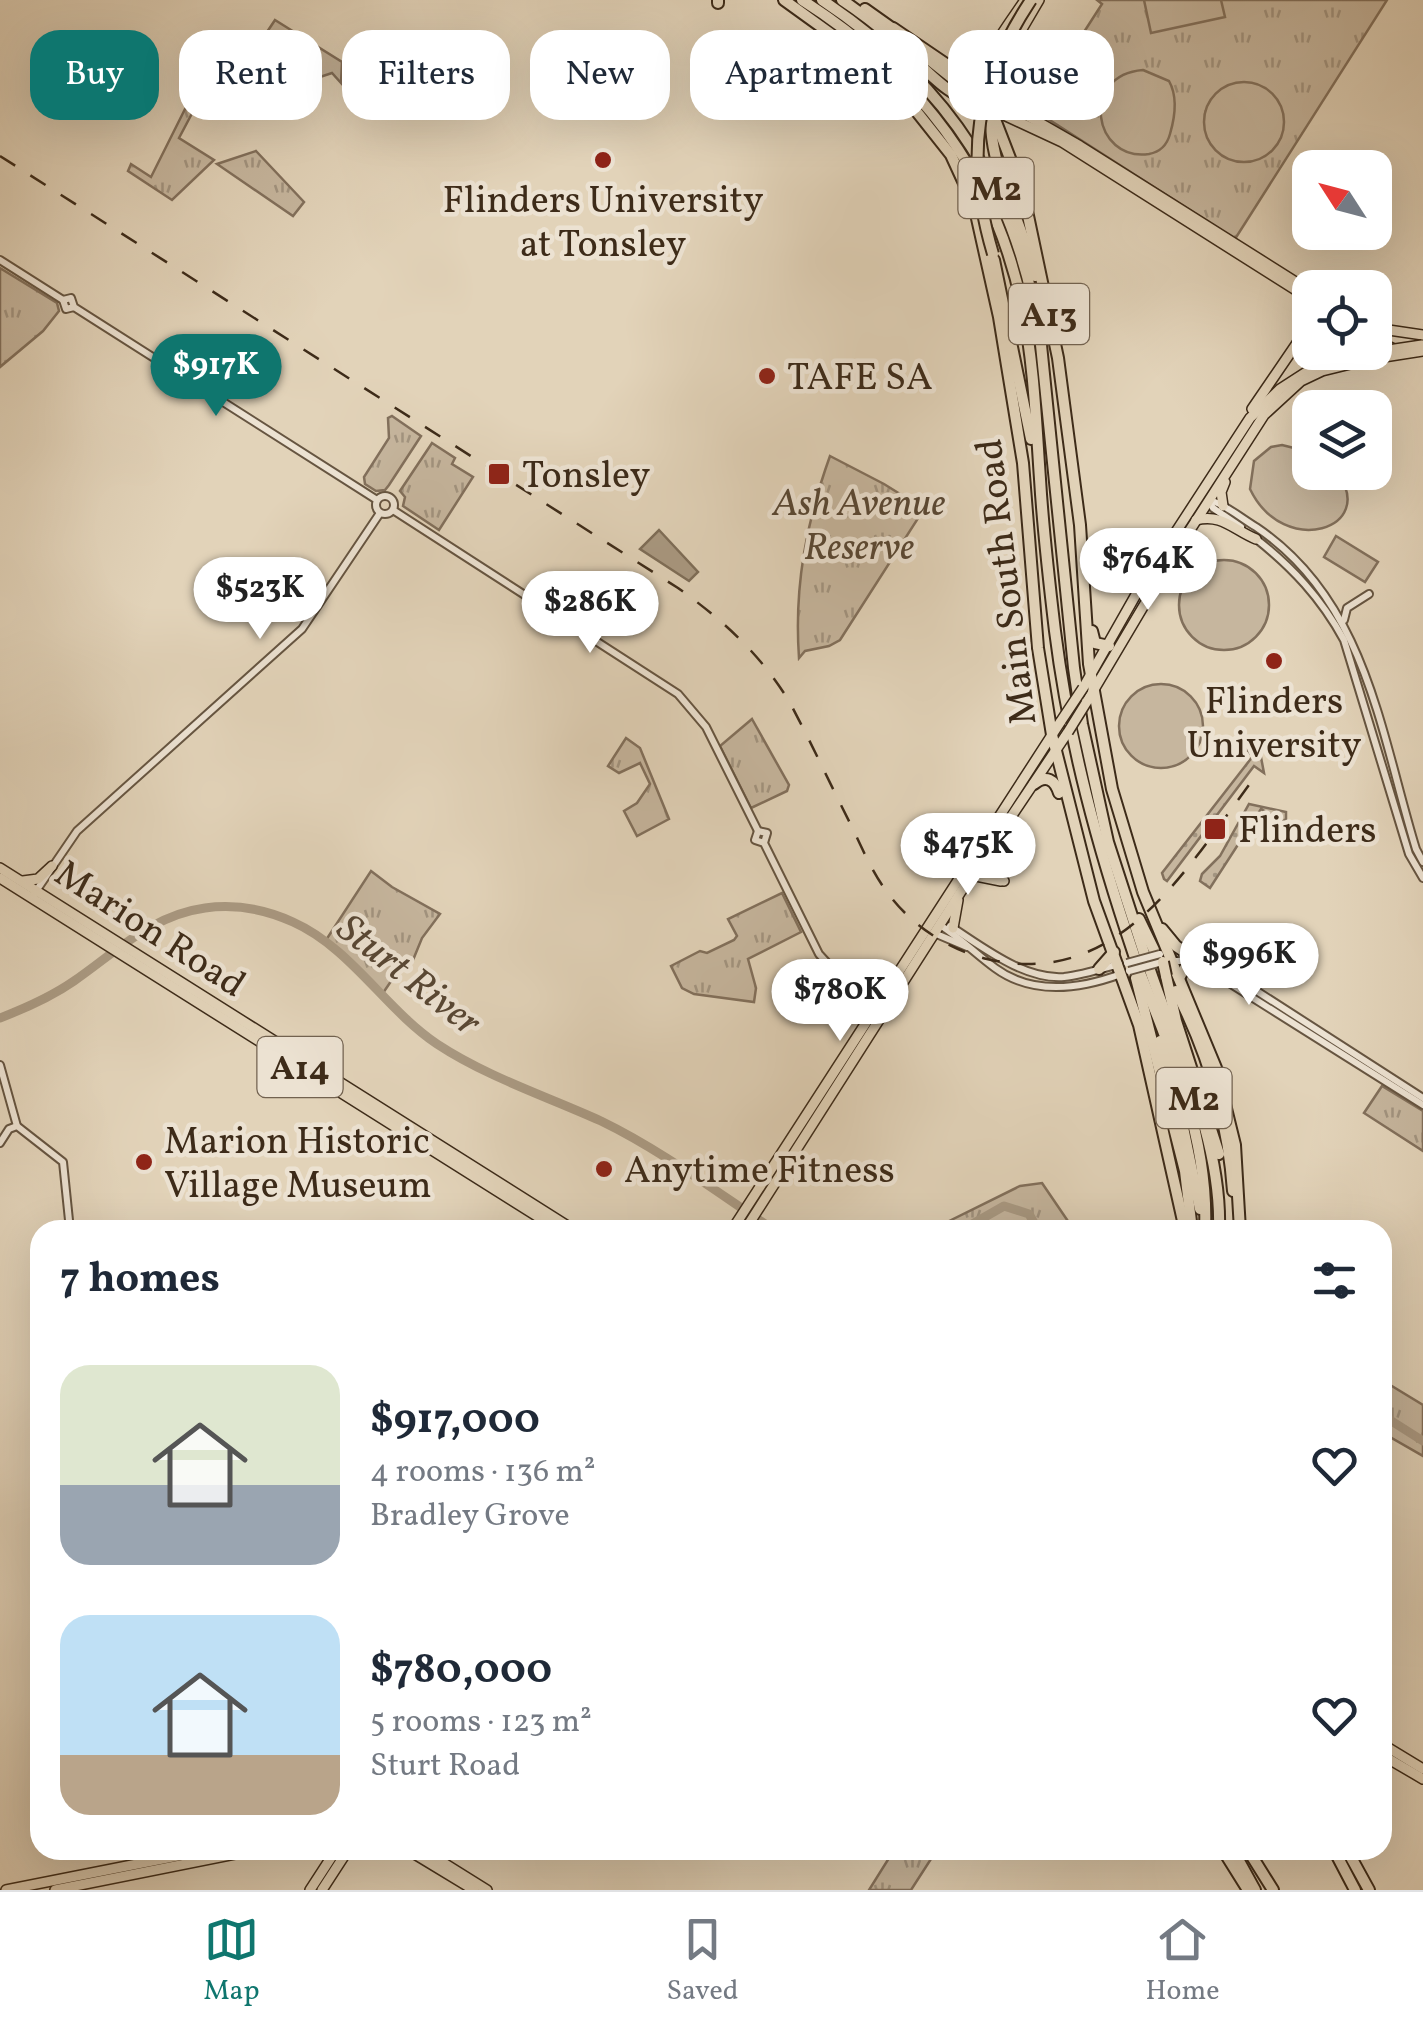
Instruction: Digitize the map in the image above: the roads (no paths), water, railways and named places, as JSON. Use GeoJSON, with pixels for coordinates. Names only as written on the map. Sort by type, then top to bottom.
{"type":"FeatureCollection","features":[{"type":"Feature","properties":{"kind":"highway","name":"A13"},"geometry":{"type":"LineString","coordinates":[[784,0],[826,30]]}},
{"type":"Feature","properties":{"kind":"highway","name":"M2"},"geometry":{"type":"LineString","coordinates":[[802,0],[842,26],[896,72],[936,117],[972,172],[1004,241],[1022,304],[1029,348],[1058,653],[1072,738],[1093,830],[1124,926],[1152,962],[1172,1058],[1201,1159],[1204,1220]]}},
{"type":"Feature","properties":{"kind":"highway","name":"M2"},"geometry":{"type":"LineString","coordinates":[[822,0],[879,40],[924,82],[970,143],[1015,232],[1032,293],[1079,705],[1119,877],[1152,962],[1212,1152],[1220,1220]]}},
{"type":"Feature","properties":{"kind":"highway"},"geometry":{"type":"LineString","coordinates":[[842,0],[948,88]]}},
{"type":"Feature","properties":{"kind":"highway","name":"A13"},"geometry":{"type":"LineString","coordinates":[[852,0],[948,69]]}},
{"type":"Feature","properties":{"kind":"highway"},"geometry":{"type":"LineString","coordinates":[[1028,0],[993,68],[978,128],[978,188],[1040,484]]}},
{"type":"Feature","properties":{"kind":"highway"},"geometry":{"type":"LineString","coordinates":[[893,28],[948,65]]}},
{"type":"Feature","properties":{"kind":"highway"},"geometry":{"type":"LineString","coordinates":[[928,118],[972,172]]}},
{"type":"Feature","properties":{"kind":"highway","name":"Main South Road"},"geometry":{"type":"LineString","coordinates":[[923,120],[958,168],[976,212],[999,317],[1028,498],[1038,648],[1094,901],[1114,952],[1152,962],[1202,1028],[1229,1114],[1238,1170],[1237,1220]]}},
{"type":"Feature","properties":{"kind":"highway"},"geometry":{"type":"LineString","coordinates":[[994,120],[995,155],[1027,243],[1041,304],[1055,477]]}},
{"type":"Feature","properties":{"kind":"highway","name":"Main South Road"},"geometry":{"type":"LineString","coordinates":[[999,120],[1023,192],[1058,358],[1070,437],[1091,675],[1089,689],[1118,815],[1143,892],[1152,962],[1139,1024],[1175,1189],[1186,1220]]}},
{"type":"Feature","properties":{"kind":"highway"},"geometry":{"type":"LineString","coordinates":[[1011,331],[1028,498]]}},
{"type":"Feature","properties":{"kind":"highway"},"geometry":{"type":"LineString","coordinates":[[1084,601],[1094,641],[1109,646]]}},
{"type":"Feature","properties":{"kind":"highway"},"geometry":{"type":"LineString","coordinates":[[1034,784],[1042,778],[1055,783],[1076,831]]}},
{"type":"Feature","properties":{"kind":"highway"},"geometry":{"type":"LineString","coordinates":[[1143,892],[1167,936],[1152,962],[1185,1171],[1188,1220]]}},
{"type":"Feature","properties":{"kind":"highway"},"geometry":{"type":"LineString","coordinates":[[1100,969],[1114,952]]}},
{"type":"Feature","properties":{"kind":"highway"},"geometry":{"type":"LineString","coordinates":[[1152,962],[1175,988],[1214,1134],[1224,1187],[1222,1220]]}},
{"type":"Feature","properties":{"kind":"highway"},"geometry":{"type":"LineString","coordinates":[[1152,962],[1203,1220]]}},
{"type":"Feature","properties":{"kind":"highway"},"geometry":{"type":"LineString","coordinates":[[1175,988],[1186,968],[1209,966]]}},
{"type":"Feature","properties":{"kind":"highway"},"geometry":{"type":"LineString","coordinates":[[1139,1024],[1170,1132],[1187,1220]]}},
{"type":"Feature","properties":{"kind":"highway"},"geometry":{"type":"LineString","coordinates":[[1231,1860],[1252,1890]]}},
{"type":"Feature","properties":{"kind":"highway"},"geometry":{"type":"LineString","coordinates":[[1238,1860],[1252,1890]]}},
{"type":"Feature","properties":{"kind":"highway"},"geometry":{"type":"LineString","coordinates":[[1256,1860],[1273,1890]]}},
{"type":"Feature","properties":{"kind":"highway"},"geometry":{"type":"LineString","coordinates":[[1339,1860],[1355,1890]]}},
{"type":"Feature","properties":{"kind":"highway"},"geometry":{"type":"LineString","coordinates":[[1352,1860],[1369,1890]]}},
{"type":"Feature","properties":{"kind":"main road"},"geometry":{"type":"LineString","coordinates":[[1009,30],[1028,0]]}},
{"type":"Feature","properties":{"kind":"main road"},"geometry":{"type":"LineString","coordinates":[[1020,30],[1039,0]]}},
{"type":"Feature","properties":{"kind":"main road"},"geometry":{"type":"LineString","coordinates":[[1023,120],[1292,289]]}},
{"type":"Feature","properties":{"kind":"main road"},"geometry":{"type":"LineString","coordinates":[[1036,120],[1292,280]]}},
{"type":"Feature","properties":{"kind":"main road"},"geometry":{"type":"LineString","coordinates":[[1392,330],[1423,335]]}},
{"type":"Feature","properties":{"kind":"main road"},"geometry":{"type":"LineString","coordinates":[[1392,343],[1423,349]]}},
{"type":"Feature","properties":{"kind":"main road"},"geometry":{"type":"LineString","coordinates":[[1392,352],[1423,349]]}},
{"type":"Feature","properties":{"kind":"main road"},"geometry":{"type":"LineString","coordinates":[[1091,675],[1150,572],[1292,351]]}},
{"type":"Feature","properties":{"kind":"main road"},"geometry":{"type":"LineString","coordinates":[[1240,429],[1272,396],[1313,370]]}},
{"type":"Feature","properties":{"kind":"main road"},"geometry":{"type":"LineString","coordinates":[[884,1001],[1034,784],[1057,742],[1059,724],[1089,689],[1264,415],[1286,393],[1325,370]]}},
{"type":"Feature","properties":{"kind":"main road"},"geometry":{"type":"LineString","coordinates":[[1223,506],[1222,492],[1229,470]]}},
{"type":"Feature","properties":{"kind":"main road"},"geometry":{"type":"LineString","coordinates":[[1209,500],[1210,478]]}},
{"type":"Feature","properties":{"kind":"main road"},"geometry":{"type":"LineString","coordinates":[[1150,572],[1160,566],[1199,506],[1209,500]]}},
{"type":"Feature","properties":{"kind":"main road"},"geometry":{"type":"LineString","coordinates":[[1196,520],[1209,516],[1220,519],[1256,539]]}},
{"type":"Feature","properties":{"kind":"main road"},"geometry":{"type":"LineString","coordinates":[[746,1220],[884,1001],[1086,702],[1089,689]]}},
{"type":"Feature","properties":{"kind":"main road"},"geometry":{"type":"LineString","coordinates":[[971,876],[1004,881],[988,863],[993,842]]}},
{"type":"Feature","properties":{"kind":"main road"},"geometry":{"type":"LineString","coordinates":[[21,881],[38,879],[52,866]]}},
{"type":"Feature","properties":{"kind":"main road"},"geometry":{"type":"LineString","coordinates":[[49,898],[44,888],[52,866]]}},
{"type":"Feature","properties":{"kind":"main road","name":"Marion Road"},"geometry":{"type":"LineString","coordinates":[[0,868],[105,939]]}},
{"type":"Feature","properties":{"kind":"main road","name":"Marion Road"},"geometry":{"type":"LineString","coordinates":[[0,878],[34,894],[558,1220]]}},
{"type":"Feature","properties":{"kind":"main road"},"geometry":{"type":"LineString","coordinates":[[953,928],[960,893]]}},
{"type":"Feature","properties":{"kind":"main road","name":"Marion Road"},"geometry":{"type":"LineString","coordinates":[[126,952],[543,1220]]}},
{"type":"Feature","properties":{"kind":"main road"},"geometry":{"type":"LineString","coordinates":[[540,1209],[549,1220]]}},
{"type":"Feature","properties":{"kind":"main road"},"geometry":{"type":"LineString","coordinates":[[1392,1750],[1423,1768]]}},
{"type":"Feature","properties":{"kind":"main road"},"geometry":{"type":"LineString","coordinates":[[1392,1761],[1423,1779]]}},
{"type":"Feature","properties":{"kind":"main road"},"geometry":{"type":"LineString","coordinates":[[6,1890],[157,1860]]}},
{"type":"Feature","properties":{"kind":"main road"},"geometry":{"type":"LineString","coordinates":[[55,1890],[205,1860]]}},
{"type":"Feature","properties":{"kind":"main road"},"geometry":{"type":"LineString","coordinates":[[310,1890],[329,1860]]}},
{"type":"Feature","properties":{"kind":"main road"},"geometry":{"type":"LineString","coordinates":[[322,1890],[342,1860]]}},
{"type":"Feature","properties":{"kind":"main road"},"geometry":{"type":"LineString","coordinates":[[424,1860],[474,1890]]}},
{"type":"Feature","properties":{"kind":"main road"},"geometry":{"type":"LineString","coordinates":[[439,1860],[488,1890]]}},
{"type":"Feature","properties":{"kind":"main road"},"geometry":{"type":"LineString","coordinates":[[78,1876],[109,1880]]}},
{"type":"Feature","properties":{"kind":"street"},"geometry":{"type":"LineString","coordinates":[[0,260],[63,300],[66,309],[74,307],[377,500],[390,496],[392,510],[380,512],[377,500]]}},
{"type":"Feature","properties":{"kind":"street"},"geometry":{"type":"LineString","coordinates":[[1209,500],[1262,531],[1302,565],[1344,624],[1363,668],[1423,862]]}},
{"type":"Feature","properties":{"kind":"street"},"geometry":{"type":"LineString","coordinates":[[1209,500],[1303,580],[1329,612],[1344,640],[1410,854],[1423,878]]}},
{"type":"Feature","properties":{"kind":"street"},"geometry":{"type":"LineString","coordinates":[[392,510],[678,694],[706,726],[758,831],[755,840],[764,843],[819,954],[830,966],[884,1001]]}},
{"type":"Feature","properties":{"kind":"street"},"geometry":{"type":"LineString","coordinates":[[34,894],[77,831],[302,629],[380,512]]}},
{"type":"Feature","properties":{"kind":"street"},"geometry":{"type":"LineString","coordinates":[[1344,624],[1343,615],[1348,608],[1369,594]]}},
{"type":"Feature","properties":{"kind":"street"},"geometry":{"type":"LineString","coordinates":[[936,924],[953,928],[1028,971],[1054,977],[1152,962],[1209,966],[1423,1101]]}},
{"type":"Feature","properties":{"kind":"street"},"geometry":{"type":"LineString","coordinates":[[936,924],[1019,982],[1056,988],[1152,962]]}},
{"type":"Feature","properties":{"kind":"street"},"geometry":{"type":"LineString","coordinates":[[1006,959],[1018,971],[1019,982]]}},
{"type":"Feature","properties":{"kind":"street"},"geometry":{"type":"LineString","coordinates":[[1019,982],[1028,971]]}},
{"type":"Feature","properties":{"kind":"street"},"geometry":{"type":"LineString","coordinates":[[1054,977],[1056,988]]}},
{"type":"Feature","properties":{"kind":"street"},"geometry":{"type":"LineString","coordinates":[[0,1065],[18,1126],[63,1162],[69,1220]]}},
{"type":"Feature","properties":{"kind":"street"},"geometry":{"type":"LineString","coordinates":[[0,1143],[10,1129],[18,1126]]}},
{"type":"Feature","properties":{"kind":"waterway","name":"Sturt River"},"geometry":{"type":"LineString","coordinates":[[0,1018],[56,992],[135,936],[168,918],[216,907],[272,914],[314,933],[333,947],[418,1030],[456,1056],[623,1132],[759,1220]]}},
{"type":"Feature","properties":{"kind":"waterway","name":"Sturt River"},"geometry":{"type":"LineString","coordinates":[[980,1220],[1004,1206],[1029,1214],[1032,1220]]}},
{"type":"Feature","properties":{"kind":"waterway","name":"Sturt River"},"geometry":{"type":"LineString","coordinates":[[1392,1421],[1423,1441]]}},
{"type":"Feature","properties":{"kind":"railway"},"geometry":{"type":"LineString","coordinates":[[0,156],[678,588],[711,613],[753,653],[789,701],[887,892],[919,925],[958,949],[987,959],[1035,964],[1077,956],[1114,938],[1178,880],[1258,773]]}},
{"type":"Feature","properties":{"kind":"place","name":"Flinders University at Tonsley"},"geometry":{"type":"Point","coordinates":[603,160]}},
{"type":"Feature","properties":{"kind":"place","name":"TAFE SA"},"geometry":{"type":"Point","coordinates":[767,376]}},
{"type":"Feature","properties":{"kind":"place","name":"Tonsley"},"geometry":{"type":"Point","coordinates":[499,474]}},
{"type":"Feature","properties":{"kind":"place","name":"Flinders University"},"geometry":{"type":"Point","coordinates":[1274,661]}},
{"type":"Feature","properties":{"kind":"place","name":"Flinders"},"geometry":{"type":"Point","coordinates":[1215,829]}},
{"type":"Feature","properties":{"kind":"place","name":"Marion Historic Village Museum"},"geometry":{"type":"Point","coordinates":[144,1162]}},
{"type":"Feature","properties":{"kind":"place","name":"Anytime Fitness"},"geometry":{"type":"Point","coordinates":[604,1169]}},
{"type":"Feature","properties":{"kind":"park label","name":"Ash Avenue Reserve"},"geometry":{"type":"Point","coordinates":[859,524]}}]}
